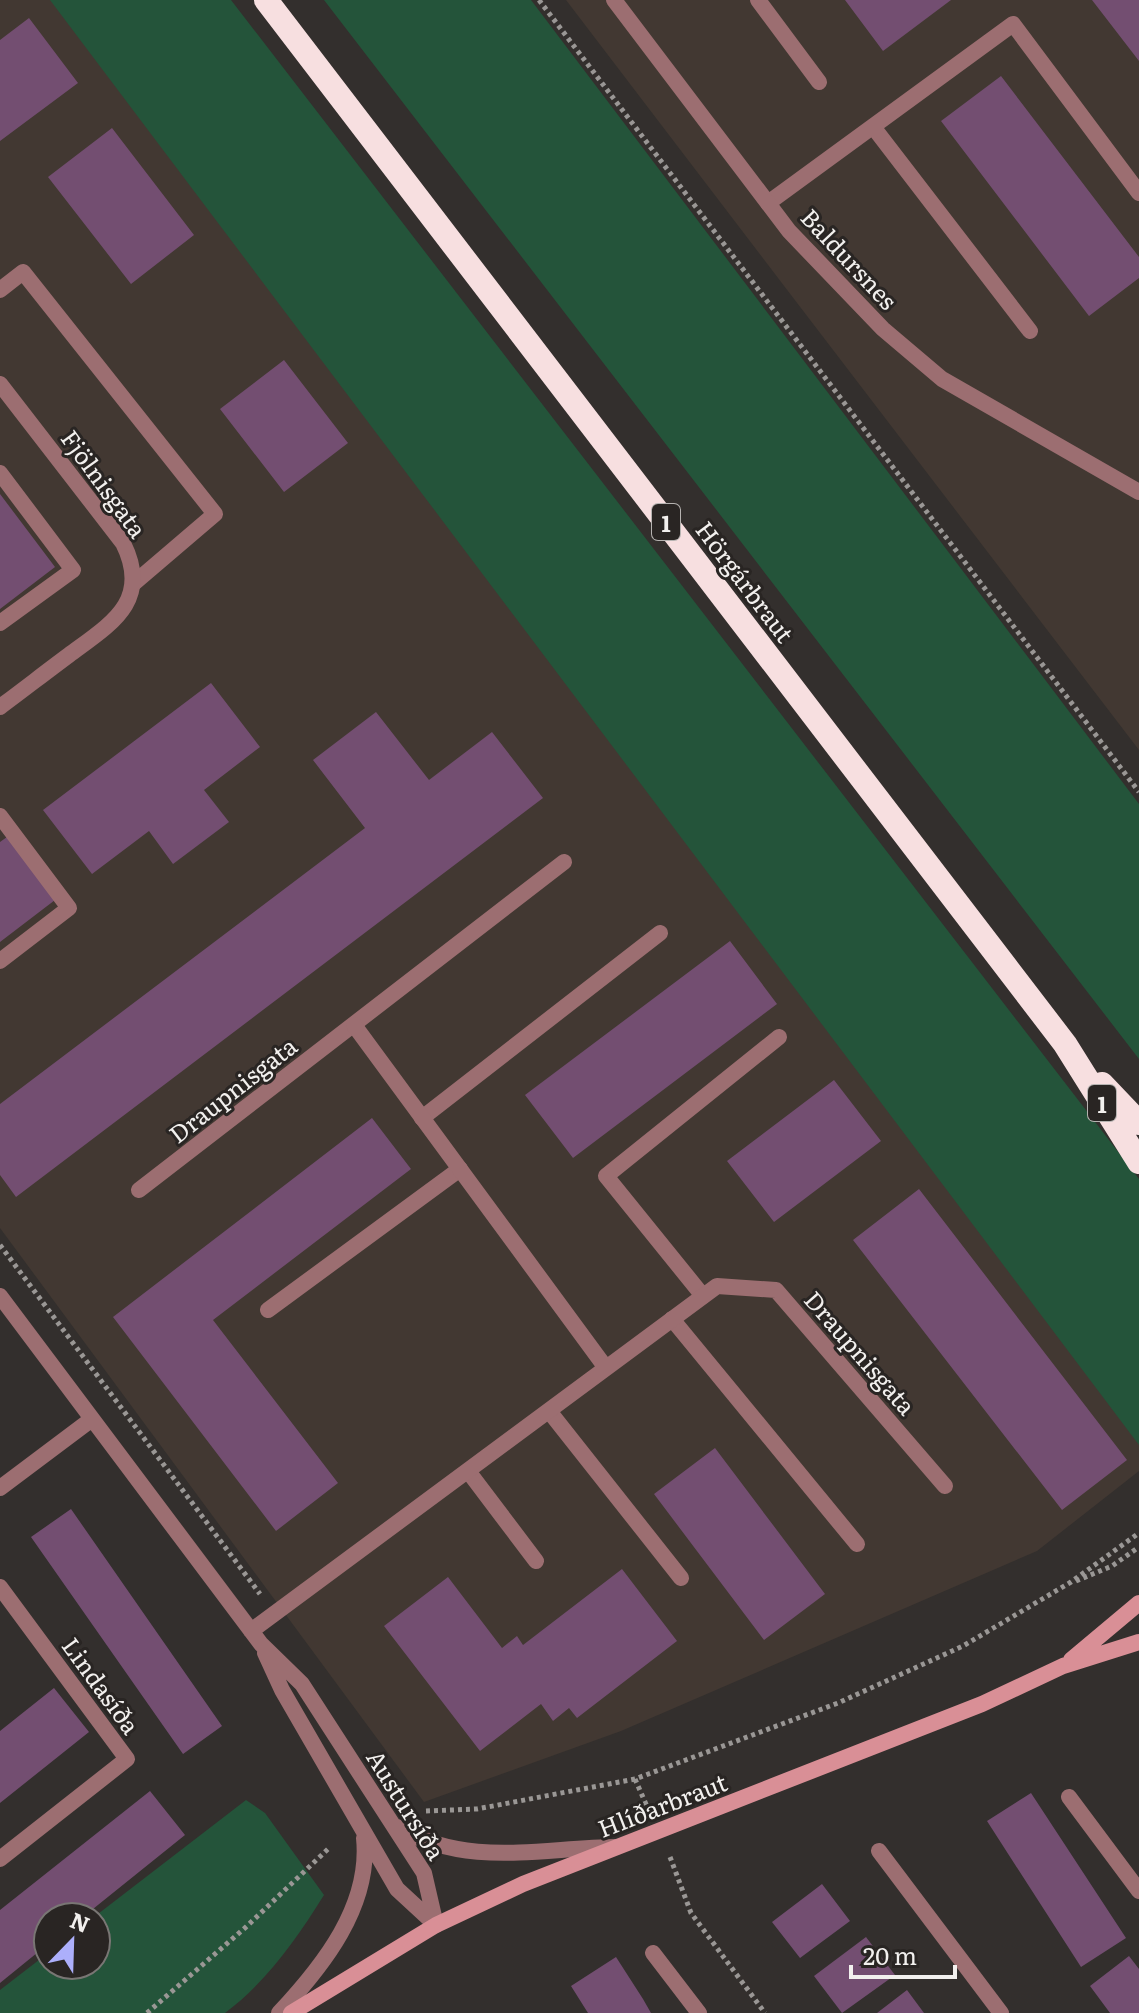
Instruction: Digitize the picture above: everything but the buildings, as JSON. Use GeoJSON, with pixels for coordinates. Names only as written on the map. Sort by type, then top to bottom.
{"type":"FeatureCollection","features":[{"type":"Feature","properties":{"kind":"highway","name":"Hörgárbraut"},"geometry":{"type":"LineString","coordinates":[[266,0],[1065,1044],[1139,1162]]}},
{"type":"Feature","properties":{"kind":"highway","name":"Hörgárbraut"},"geometry":{"type":"LineString","coordinates":[[1065,1044],[1139,1123]]}},
{"type":"Feature","properties":{"kind":"main road","name":"Hlíðarbraut"},"geometry":{"type":"LineString","coordinates":[[1063,1666],[1139,1603]]}},
{"type":"Feature","properties":{"kind":"main road","name":"Hlíðarbraut"},"geometry":{"type":"LineString","coordinates":[[291,2013],[436,1925],[523,1884],[982,1704],[1063,1666],[1139,1642]]}},
{"type":"Feature","properties":{"kind":"street","name":"Baldursnes"},"geometry":{"type":"LineString","coordinates":[[614,0],[789,231],[883,329],[942,379],[1139,492]]}},
{"type":"Feature","properties":{"kind":"street"},"geometry":{"type":"LineString","coordinates":[[758,0],[819,82]]}},
{"type":"Feature","properties":{"kind":"street"},"geometry":{"type":"LineString","coordinates":[[768,203],[1013,24],[1139,193]]}},
{"type":"Feature","properties":{"kind":"street"},"geometry":{"type":"LineString","coordinates":[[874,128],[1030,331]]}},
{"type":"Feature","properties":{"kind":"street"},"geometry":{"type":"LineString","coordinates":[[0,290],[23,272],[215,514],[133,584],[123,612],[113,623],[0,707]]}},
{"type":"Feature","properties":{"kind":"street","name":"Fjölnisgata"},"geometry":{"type":"LineString","coordinates":[[2,389],[123,543],[133,569],[133,584]]}},
{"type":"Feature","properties":{"kind":"street"},"geometry":{"type":"LineString","coordinates":[[0,473],[73,570],[0,623]]}},
{"type":"Feature","properties":{"kind":"street","name":"Baldursnes"},"geometry":{"type":"LineString","coordinates":[[1116,478],[1139,486]]}},
{"type":"Feature","properties":{"kind":"street"},"geometry":{"type":"LineString","coordinates":[[0,816],[69,908],[0,961]]}},
{"type":"Feature","properties":{"kind":"street","name":"Draupnisgata"},"geometry":{"type":"LineString","coordinates":[[139,1190],[564,862]]}},
{"type":"Feature","properties":{"kind":"street"},"geometry":{"type":"LineString","coordinates":[[422,1118],[660,933]]}},
{"type":"Feature","properties":{"kind":"street"},"geometry":{"type":"LineString","coordinates":[[354,1025],[606,1368]]}},
{"type":"Feature","properties":{"kind":"street"},"geometry":{"type":"LineString","coordinates":[[703,1296],[606,1176],[779,1037]]}},
{"type":"Feature","properties":{"kind":"street"},"geometry":{"type":"LineString","coordinates":[[268,1310],[460,1169]]}},
{"type":"Feature","properties":{"kind":"street","name":"Draupnisgata"},"geometry":{"type":"LineString","coordinates":[[256,1637],[468,1471],[717,1286],[776,1290],[945,1486]]}},
{"type":"Feature","properties":{"kind":"street","name":"Austursíða"},"geometry":{"type":"LineString","coordinates":[[0,1296],[256,1637],[302,1684],[424,1873],[436,1925]]}},
{"type":"Feature","properties":{"kind":"street"},"geometry":{"type":"LineString","coordinates":[[672,1319],[857,1544]]}},
{"type":"Feature","properties":{"kind":"street"},"geometry":{"type":"LineString","coordinates":[[549,1411],[681,1578]]}},
{"type":"Feature","properties":{"kind":"street"},"geometry":{"type":"LineString","coordinates":[[0,1488],[92,1419]]}},
{"type":"Feature","properties":{"kind":"street"},"geometry":{"type":"LineString","coordinates":[[468,1471],[536,1561]]}},
{"type":"Feature","properties":{"kind":"street","name":"Lindasíða"},"geometry":{"type":"LineString","coordinates":[[0,1587],[127,1759],[0,1859]]}},
{"type":"Feature","properties":{"kind":"street","name":"Austursíða"},"geometry":{"type":"LineString","coordinates":[[256,1637],[282,1690],[397,1889],[436,1925]]}},
{"type":"Feature","properties":{"kind":"street"},"geometry":{"type":"LineString","coordinates":[[1069,1797],[1139,1891]]}},
{"type":"Feature","properties":{"kind":"street"},"geometry":{"type":"LineString","coordinates":[[392,1825],[435,1847],[467,1853],[619,1847]]}},
{"type":"Feature","properties":{"kind":"street"},"geometry":{"type":"LineString","coordinates":[[279,2013],[305,1985],[350,1916],[362,1888],[367,1862],[364,1833]]}},
{"type":"Feature","properties":{"kind":"street"},"geometry":{"type":"LineString","coordinates":[[879,1851],[1001,2013]]}},
{"type":"Feature","properties":{"kind":"street"},"geometry":{"type":"LineString","coordinates":[[653,1953],[699,2013]]}},
{"type":"Feature","properties":{"kind":"path"},"geometry":{"type":"LineString","coordinates":[[539,0],[1139,792]]}},
{"type":"Feature","properties":{"kind":"path"},"geometry":{"type":"LineString","coordinates":[[413,1806],[427,1811],[477,1809],[635,1779],[838,1703],[963,1646],[1071,1582],[1139,1533]]}},
{"type":"Feature","properties":{"kind":"path"},"geometry":{"type":"LineString","coordinates":[[1071,1582],[1112,1566],[1139,1547]]}},
{"type":"Feature","properties":{"kind":"path"},"geometry":{"type":"LineString","coordinates":[[635,1779],[651,1815]]}},
{"type":"Feature","properties":{"kind":"path"},"geometry":{"type":"LineString","coordinates":[[147,2013],[329,1848]]}},
{"type":"Feature","properties":{"kind":"path"},"geometry":{"type":"LineString","coordinates":[[670,1857],[691,1913],[765,2013]]}},
{"type":"Feature","properties":{"kind":"shaded area"},"geometry":{"type":"Polygon","coordinates":[[[0,0],[91,0],[1139,1294],[1139,1471],[1037,1551],[621,1731],[424,1802],[0,1228],[0,0]]]}},
{"type":"Feature","properties":{"kind":"shaded area"},"geometry":{"type":"Polygon","coordinates":[[[566,0],[1139,0],[1139,750],[791,295],[566,0]]]}},
{"type":"Feature","properties":{"kind":"green space"},"geometry":{"type":"Polygon","coordinates":[[[50,0],[231,0],[1139,1179],[1139,1445],[50,0]]]}},
{"type":"Feature","properties":{"kind":"green space"},"geometry":{"type":"Polygon","coordinates":[[[324,0],[531,0],[1139,804],[1139,1059],[324,0]]]}},
{"type":"Feature","properties":{"kind":"green space"},"geometry":{"type":"Polygon","coordinates":[[[246,1800],[265,1813],[324,1895],[280,1959],[225,2013],[0,2013],[0,1990],[32,1965],[32,1981],[112,1981],[112,1903],[246,1800]]]}}]}
